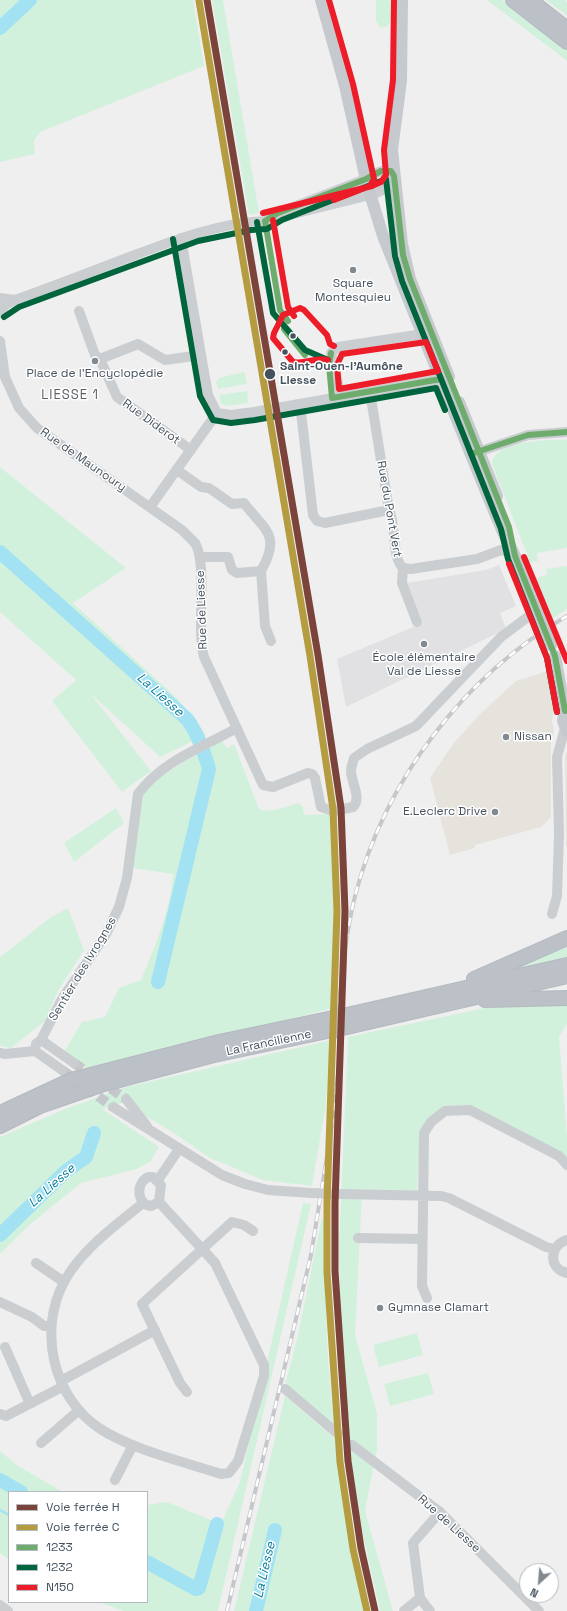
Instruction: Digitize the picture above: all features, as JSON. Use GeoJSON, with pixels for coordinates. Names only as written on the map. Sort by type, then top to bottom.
{"type":"FeatureCollection","features":[{"type":"Feature","properties":{"kind":"highway"},"geometry":{"type":"LineString","coordinates":[[512,0],[567,42]]}},
{"type":"Feature","properties":{"kind":"highway"},"geometry":{"type":"LineString","coordinates":[[530,0],[567,29]]}},
{"type":"Feature","properties":{"kind":"highway"},"geometry":{"type":"LineString","coordinates":[[447,998],[567,938]]}},
{"type":"Feature","properties":{"kind":"highway","name":"La Francilienne"},"geometry":{"type":"LineString","coordinates":[[0,1126],[40,1106],[104,1084],[333,1024],[347,1021],[393,1017],[447,998],[567,965]]}},
{"type":"Feature","properties":{"kind":"highway","name":"La Francilienne"},"geometry":{"type":"LineString","coordinates":[[447,998],[567,976]]}},
{"type":"Feature","properties":{"kind":"highway"},"geometry":{"type":"LineString","coordinates":[[447,998],[567,998]]}},
{"type":"Feature","properties":{"kind":"highway","name":"La Francilienne"},"geometry":{"type":"LineString","coordinates":[[0,1113],[71,1080],[219,1042],[333,1024]]}},
{"type":"Feature","properties":{"kind":"main road"},"geometry":{"type":"LineString","coordinates":[[321,0],[345,86],[366,180],[383,236],[426,333],[475,453],[509,527],[515,555],[553,650],[567,680]]}},
{"type":"Feature","properties":{"kind":"main road"},"geometry":{"type":"LineString","coordinates":[[402,0],[400,81],[392,150],[394,176],[407,270],[426,333]]}},
{"type":"Feature","properties":{"kind":"main road"},"geometry":{"type":"LineString","coordinates":[[553,650],[566,709],[563,720],[565,736]]}},
{"type":"Feature","properties":{"kind":"street"},"geometry":{"type":"LineString","coordinates":[[1,311],[15,300],[181,238],[233,225],[268,220],[371,195],[386,189],[394,176],[391,171],[379,171],[366,180],[278,213],[268,220]]}},
{"type":"Feature","properties":{"kind":"street"},"geometry":{"type":"LineString","coordinates":[[181,238],[208,395],[211,406],[217,413],[231,415],[254,412],[445,378]]}},
{"type":"Feature","properties":{"kind":"street"},"geometry":{"type":"LineString","coordinates":[[0,298],[15,300]]}},
{"type":"Feature","properties":{"kind":"street","name":"Rue Diderot"},"geometry":{"type":"LineString","coordinates":[[79,311],[95,355],[100,359],[117,397],[191,450]]}},
{"type":"Feature","properties":{"kind":"street"},"geometry":{"type":"LineString","coordinates":[[341,397],[331,352],[338,347],[426,333]]}},
{"type":"Feature","properties":{"kind":"street","name":"Rue de Maunoury"},"geometry":{"type":"LineString","coordinates":[[0,341],[5,377],[19,408],[37,428],[182,530],[195,544],[200,557]]}},
{"type":"Feature","properties":{"kind":"street"},"geometry":{"type":"LineString","coordinates":[[100,359],[138,344],[165,360],[201,355]]}},
{"type":"Feature","properties":{"kind":"street","name":"Rue du Pont Vert"},"geometry":{"type":"LineString","coordinates":[[370,392],[388,510],[393,518],[398,562],[403,568],[402,583],[417,622]]}},
{"type":"Feature","properties":{"kind":"street"},"geometry":{"type":"LineString","coordinates":[[298,404],[313,515],[317,521],[325,523],[388,510]]}},
{"type":"Feature","properties":{"kind":"street"},"geometry":{"type":"LineString","coordinates":[[150,507],[217,413]]}},
{"type":"Feature","properties":{"kind":"street"},"geometry":{"type":"LineString","coordinates":[[475,453],[528,435],[567,432]]}},
{"type":"Feature","properties":{"kind":"street"},"geometry":{"type":"LineString","coordinates":[[177,470],[201,487],[209,488],[232,504],[244,503],[266,528],[270,542],[268,558],[261,570],[265,626],[271,641]]}},
{"type":"Feature","properties":{"kind":"street"},"geometry":{"type":"LineString","coordinates":[[403,568],[411,569],[483,557],[501,550],[515,555]]}},
{"type":"Feature","properties":{"kind":"street"},"geometry":{"type":"LineString","coordinates":[[200,557],[228,557],[232,570],[237,573],[261,570]]}},
{"type":"Feature","properties":{"kind":"street","name":"Rue de Liesse"},"geometry":{"type":"LineString","coordinates":[[200,557],[202,651],[263,785],[273,787],[308,773],[312,774],[315,778],[322,807],[332,811],[353,807],[356,803],[351,770],[354,758],[367,749],[416,726],[501,637],[539,616]]}},
{"type":"Feature","properties":{"kind":"street","name":"Sentier des Ivrognes"},"geometry":{"type":"LineString","coordinates":[[34,1051],[36,1044],[41,1040],[62,999],[106,934],[119,907],[127,878],[138,794],[146,783],[166,766],[237,728]]}},
{"type":"Feature","properties":{"kind":"street"},"geometry":{"type":"LineString","coordinates":[[552,914],[557,896],[559,833],[557,757],[565,736]]}},
{"type":"Feature","properties":{"kind":"street"},"geometry":{"type":"LineString","coordinates":[[41,1040],[74,1063]]}},
{"type":"Feature","properties":{"kind":"street"},"geometry":{"type":"LineString","coordinates":[[0,1053],[5,1054],[34,1051],[62,1070]]}},
{"type":"Feature","properties":{"kind":"street"},"geometry":{"type":"LineString","coordinates":[[126,1099],[151,1131]]}},
{"type":"Feature","properties":{"kind":"street"},"geometry":{"type":"LineString","coordinates":[[113,1107],[222,1175],[245,1184],[282,1192],[441,1196],[449,1198],[546,1247],[554,1249]]}},
{"type":"Feature","properties":{"kind":"street"},"geometry":{"type":"LineString","coordinates":[[427,1298],[422,1286],[424,1133],[431,1122],[445,1111],[470,1110],[559,1156],[567,1165]]}},
{"type":"Feature","properties":{"kind":"street"},"geometry":{"type":"LineString","coordinates":[[158,1180],[179,1149]]}},
{"type":"Feature","properties":{"kind":"street"},"geometry":{"type":"LineString","coordinates":[[143,1203],[90,1248],[64,1282],[59,1293],[51,1326],[51,1348],[62,1384],[78,1411],[99,1428],[134,1445],[221,1474],[229,1473],[238,1461],[264,1376],[264,1364],[215,1263],[160,1202],[161,1185],[158,1180],[153,1177],[148,1177],[143,1180],[140,1186],[140,1199],[143,1203],[151,1206],[160,1202]]}},
{"type":"Feature","properties":{"kind":"street"},"geometry":{"type":"LineString","coordinates":[[187,1392],[180,1383],[142,1304],[232,1222],[244,1225],[253,1231]]}},
{"type":"Feature","properties":{"kind":"street"},"geometry":{"type":"LineString","coordinates":[[358,1238],[422,1239]]}},
{"type":"Feature","properties":{"kind":"street"},"geometry":{"type":"LineString","coordinates":[[567,1240],[559,1243],[554,1249],[552,1255],[554,1264],[563,1272],[567,1273]]}},
{"type":"Feature","properties":{"kind":"street"},"geometry":{"type":"LineString","coordinates":[[36,1262],[64,1282]]}},
{"type":"Feature","properties":{"kind":"street"},"geometry":{"type":"LineString","coordinates":[[0,1302],[32,1317],[44,1326],[51,1326]]}},
{"type":"Feature","properties":{"kind":"street"},"geometry":{"type":"LineString","coordinates":[[0,1414],[6,1416],[30,1404],[155,1330]]}},
{"type":"Feature","properties":{"kind":"street"},"geometry":{"type":"LineString","coordinates":[[5,1347],[30,1404]]}},
{"type":"Feature","properties":{"kind":"street"},"geometry":{"type":"LineString","coordinates":[[285,1389],[338,1434]]}},
{"type":"Feature","properties":{"kind":"street"},"geometry":{"type":"LineString","coordinates":[[41,1443],[78,1411]]}},
{"type":"Feature","properties":{"kind":"street"},"geometry":{"type":"LineString","coordinates":[[114,1480],[134,1445]]}},
{"type":"Feature","properties":{"kind":"street","name":"Rue de Liesse"},"geometry":{"type":"LineString","coordinates":[[352,1445],[440,1512],[539,1611]]}},
{"type":"Feature","properties":{"kind":"street"},"geometry":{"type":"LineString","coordinates":[[430,1611],[420,1598],[413,1543],[440,1512]]}},
{"type":"Feature","properties":{"kind":"street"},"geometry":{"type":"LineString","coordinates":[[404,1611],[420,1598]]}},
{"type":"Feature","properties":{"kind":"street"},"geometry":{"type":"LineString","coordinates":[[0,1605],[8,1611]]}},
{"type":"Feature","properties":{"kind":"shaded area","name":"École élémentaire Val de Liesse"},"geometry":{"type":"Polygon","coordinates":[[[499,565],[516,606],[500,613],[506,629],[346,707],[337,659],[423,623],[407,583],[486,570],[499,565]]]}},
{"type":"Feature","properties":{"kind":"shaded area"},"geometry":{"type":"Polygon","coordinates":[[[547,671],[555,704],[552,721],[554,732],[551,742],[551,817],[541,827],[475,845],[475,848],[450,855],[430,778],[453,744],[479,715],[516,681],[547,671]]]}},
{"type":"Feature","properties":{"kind":"shaded area"},"geometry":{"type":"Polygon","coordinates":[[[567,751],[567,847],[566,847],[565,756],[567,751]]]}},
{"type":"Feature","properties":{"kind":"green space"},"geometry":{"type":"Polygon","coordinates":[[[0,0],[193,0],[204,66],[40,132],[34,141],[35,154],[0,162],[0,0]]]}},
{"type":"Feature","properties":{"kind":"green space"},"geometry":{"type":"Polygon","coordinates":[[[212,0],[223,0],[259,213],[249,215],[212,0]]]}},
{"type":"Feature","properties":{"kind":"green space"},"geometry":{"type":"Polygon","coordinates":[[[376,0],[397,0],[397,5],[388,26],[381,28],[376,21],[376,0]]]}},
{"type":"Feature","properties":{"kind":"green space"},"geometry":{"type":"Polygon","coordinates":[[[487,0],[502,0],[567,50],[567,61],[487,0]]]}},
{"type":"Feature","properties":{"kind":"green space"},"geometry":{"type":"Polygon","coordinates":[[[546,0],[565,0],[567,2],[567,16],[546,0]]]}},
{"type":"Feature","properties":{"kind":"green space"},"geometry":{"type":"Polygon","coordinates":[[[244,372],[247,384],[218,389],[216,382],[219,378],[244,372]]]}},
{"type":"Feature","properties":{"kind":"green space"},"geometry":{"type":"Polygon","coordinates":[[[247,391],[248,403],[228,406],[221,404],[219,395],[247,391]]]}},
{"type":"Feature","properties":{"kind":"green space"},"geometry":{"type":"Polygon","coordinates":[[[567,440],[567,548],[537,553],[538,561],[530,562],[492,464],[495,456],[501,450],[511,446],[536,441],[567,440]]]}},
{"type":"Feature","properties":{"kind":"green space"},"geometry":{"type":"Polygon","coordinates":[[[0,467],[126,568],[73,603],[178,699],[206,735],[160,757],[90,693],[151,771],[122,792],[52,701],[76,680],[0,612],[0,467]]]}},
{"type":"Feature","properties":{"kind":"green space"},"geometry":{"type":"Polygon","coordinates":[[[567,566],[567,609],[549,621],[534,578],[547,575],[546,569],[567,566]]]}},
{"type":"Feature","properties":{"kind":"green space"},"geometry":{"type":"Polygon","coordinates":[[[222,741],[227,748],[234,744],[259,809],[268,811],[284,808],[298,803],[303,807],[304,815],[332,814],[336,912],[333,1008],[89,1071],[67,1054],[65,1050],[82,1022],[105,1017],[119,988],[141,980],[161,928],[169,902],[173,874],[133,868],[135,839],[142,796],[145,790],[159,777],[222,741]]]}},
{"type":"Feature","properties":{"kind":"green space"},"geometry":{"type":"Polygon","coordinates":[[[116,808],[124,823],[74,862],[64,843],[116,808]]]}},
{"type":"Feature","properties":{"kind":"green space"},"geometry":{"type":"Polygon","coordinates":[[[68,908],[84,950],[58,991],[45,1021],[11,1048],[0,1046],[0,957],[51,917],[68,908]]]}},
{"type":"Feature","properties":{"kind":"green space"},"geometry":{"type":"Polygon","coordinates":[[[567,943],[567,957],[509,971],[567,943]]]}},
{"type":"Feature","properties":{"kind":"green space"},"geometry":{"type":"Polygon","coordinates":[[[567,1004],[567,1024],[559,1037],[567,1136],[567,1162],[465,1110],[445,1114],[430,1129],[419,1155],[417,1191],[362,1194],[355,1335],[377,1413],[377,1449],[365,1511],[393,1611],[380,1611],[363,1535],[352,1469],[341,1329],[339,1247],[348,1037],[499,1005],[567,1004]]]}},
{"type":"Feature","properties":{"kind":"green space"},"geometry":{"type":"Polygon","coordinates":[[[332,1040],[325,1110],[312,1186],[263,1180],[210,1158],[174,1133],[123,1103],[102,1109],[159,1147],[151,1161],[137,1169],[81,1183],[27,1227],[0,1254],[0,1137],[65,1109],[126,1087],[332,1040]]]}},
{"type":"Feature","properties":{"kind":"green space"},"geometry":{"type":"Polygon","coordinates":[[[303,1203],[311,1204],[218,1611],[124,1611],[101,1603],[148,1603],[148,1505],[167,1502],[211,1520],[223,1519],[240,1482],[303,1203]]]}},
{"type":"Feature","properties":{"kind":"green space"},"geometry":{"type":"Polygon","coordinates":[[[322,1218],[326,1219],[327,1348],[335,1426],[285,1385],[298,1335],[322,1218]]]}},
{"type":"Feature","properties":{"kind":"green space"},"geometry":{"type":"Polygon","coordinates":[[[417,1333],[423,1355],[379,1367],[373,1345],[417,1333]]]}},
{"type":"Feature","properties":{"kind":"green space"},"geometry":{"type":"Polygon","coordinates":[[[428,1373],[434,1394],[390,1406],[384,1384],[428,1373]]]}},
{"type":"Feature","properties":{"kind":"green space"},"geometry":{"type":"Polygon","coordinates":[[[285,1396],[334,1438],[351,1541],[368,1611],[234,1611],[285,1396]]]}},
{"type":"Feature","properties":{"kind":"green space"},"geometry":{"type":"Polygon","coordinates":[[[0,1451],[18,1466],[61,1491],[8,1491],[8,1558],[0,1553],[0,1451]]]}},
{"type":"Feature","properties":{"kind":"waterway"},"geometry":{"type":"LineString","coordinates":[[0,28],[30,0]]}},
{"type":"Feature","properties":{"kind":"waterway","name":"La Liesse"},"geometry":{"type":"LineString","coordinates":[[0,552],[187,719],[203,749],[209,769],[158,982]]}},
{"type":"Feature","properties":{"kind":"waterway","name":"La Liesse"},"geometry":{"type":"LineString","coordinates":[[0,1235],[66,1171],[86,1157],[94,1133]]}},
{"type":"Feature","properties":{"kind":"waterway","name":"La Liesse"},"geometry":{"type":"LineString","coordinates":[[0,1480],[19,1491]]}},
{"type":"Feature","properties":{"kind":"waterway"},"geometry":{"type":"LineString","coordinates":[[0,1510],[8,1514]]}},
{"type":"Feature","properties":{"kind":"waterway","name":"La Liesse"},"geometry":{"type":"LineString","coordinates":[[148,1563],[196,1589],[199,1588],[217,1524]]}},
{"type":"Feature","properties":{"kind":"waterway","name":"La Liesse"},"geometry":{"type":"LineString","coordinates":[[256,1611],[275,1530]]}},
{"type":"Feature","properties":{"kind":"tunnel"},"geometry":{"type":"LineString","coordinates":[[74,1063],[126,1099]]}},
{"type":"Feature","properties":{"kind":"tunnel"},"geometry":{"type":"LineString","coordinates":[[62,1070],[113,1107]]}},
{"type":"Feature","properties":{"kind":"railway"},"geometry":{"type":"LineString","coordinates":[[337,1037],[343,966],[351,913],[368,853],[386,812],[408,772],[434,735],[463,700],[495,669],[530,640],[567,616]]}},
{"type":"Feature","properties":{"kind":"railway"},"geometry":{"type":"LineString","coordinates":[[227,1611],[311,1255],[333,1119],[340,1056]]}},
{"type":"Feature","properties":{"kind":"rail line","name":"H"},"geometry":{"type":"LineString","coordinates":[[207,0],[318,655],[341,808],[345,911],[335,1203],[335,1271],[348,1461],[361,1548],[375,1611]]}},
{"type":"Feature","properties":{"kind":"rail line","name":"C"},"geometry":{"type":"LineString","coordinates":[[199,1],[310,656],[333,809],[337,911],[327,1203],[327,1272],[340,1462],[353,1549],[367,1611]]}},
{"type":"Feature","properties":{"kind":"transit line","name":"N150"},"geometry":{"type":"LineString","coordinates":[[329,0],[353,84],[374,179],[370,186],[334,200]]}},
{"type":"Feature","properties":{"kind":"transit line","name":"N150"},"geometry":{"type":"LineString","coordinates":[[263,213],[372,186],[381,182],[386,175],[384,150],[393,80],[394,0]]}},
{"type":"Feature","properties":{"kind":"transit line","name":"1233"},"geometry":{"type":"LineString","coordinates":[[265,221],[278,213],[366,179],[381,171],[391,171],[394,176],[403,255],[410,279],[509,527],[515,556],[555,656],[565,711]]}},
{"type":"Feature","properties":{"kind":"transit line","name":"1232"},"geometry":{"type":"LineString","coordinates":[[4,317],[19,307],[198,241],[251,230],[267,229],[282,220],[386,179],[395,256],[402,281],[501,529],[508,559],[547,658],[557,712]]}},
{"type":"Feature","properties":{"kind":"transit line","name":"N150"},"geometry":{"type":"LineString","coordinates":[[273,220],[288,307],[294,316]]}},
{"type":"Feature","properties":{"kind":"transit line","name":"1233"},"geometry":{"type":"LineString","coordinates":[[265,221],[280,310],[288,321]]}},
{"type":"Feature","properties":{"kind":"transit line","name":"1232"},"geometry":{"type":"LineString","coordinates":[[257,222],[273,313],[305,350],[328,360]]}},
{"type":"Feature","properties":{"kind":"transit line","name":"1232"},"geometry":{"type":"LineString","coordinates":[[173,239],[200,396],[213,420],[231,423],[255,420],[436,388],[445,410]]}},
{"type":"Feature","properties":{"kind":"transit line","name":"N150"},"geometry":{"type":"LineString","coordinates":[[328,360],[320,359],[297,363],[293,362],[273,338],[274,333],[283,315],[300,308],[304,310],[327,335],[330,344],[334,346]]}},
{"type":"Feature","properties":{"kind":"transit line","name":"1233"},"geometry":{"type":"LineString","coordinates":[[284,329],[305,355]]}},
{"type":"Feature","properties":{"kind":"transit line","name":"N150"},"geometry":{"type":"LineString","coordinates":[[426,342],[438,371],[339,389],[337,365],[342,354],[426,342]]}},
{"type":"Feature","properties":{"kind":"transit line","name":"1233"},"geometry":{"type":"LineString","coordinates":[[331,353],[329,365],[332,398]]}},
{"type":"Feature","properties":{"kind":"transit line","name":"1233"},"geometry":{"type":"LineString","coordinates":[[332,398],[441,379]]}},
{"type":"Feature","properties":{"kind":"transit line","name":"1233"},"geometry":{"type":"LineString","coordinates":[[471,454],[528,435],[567,432]]}},
{"type":"Feature","properties":{"kind":"transit line","name":"N150"},"geometry":{"type":"LineString","coordinates":[[524,557],[567,661]]}},
{"type":"Feature","properties":{"kind":"transit line","name":"N150"},"geometry":{"type":"LineString","coordinates":[[509,564],[547,658],[557,712]]}},
{"type":"Feature","properties":{"kind":"place","name":"Square Montesquieu"},"geometry":{"type":"Point","coordinates":[353,270]}},
{"type":"Feature","properties":{"kind":"place","name":"Place de l'Encyclopédie"},"geometry":{"type":"Point","coordinates":[95,361]}},
{"type":"Feature","properties":{"kind":"place","name":"Saint-Ouen-l'Aumône Liesse"},"geometry":{"type":"Point","coordinates":[270,374]}},
{"type":"Feature","properties":{"kind":"place","name":"École élémentaire Val de Liesse"},"geometry":{"type":"Point","coordinates":[424,644]}},
{"type":"Feature","properties":{"kind":"place","name":"Nissan"},"geometry":{"type":"Point","coordinates":[506,737]}},
{"type":"Feature","properties":{"kind":"place","name":"E.Leclerc Drive"},"geometry":{"type":"Point","coordinates":[495,812]}},
{"type":"Feature","properties":{"kind":"place","name":"Gymnase Clamart"},"geometry":{"type":"Point","coordinates":[380,1308]}},
{"type":"Feature","properties":{"kind":"district","name":"LIESSE 1"},"geometry":{"type":"Point","coordinates":[70,395]}}]}
